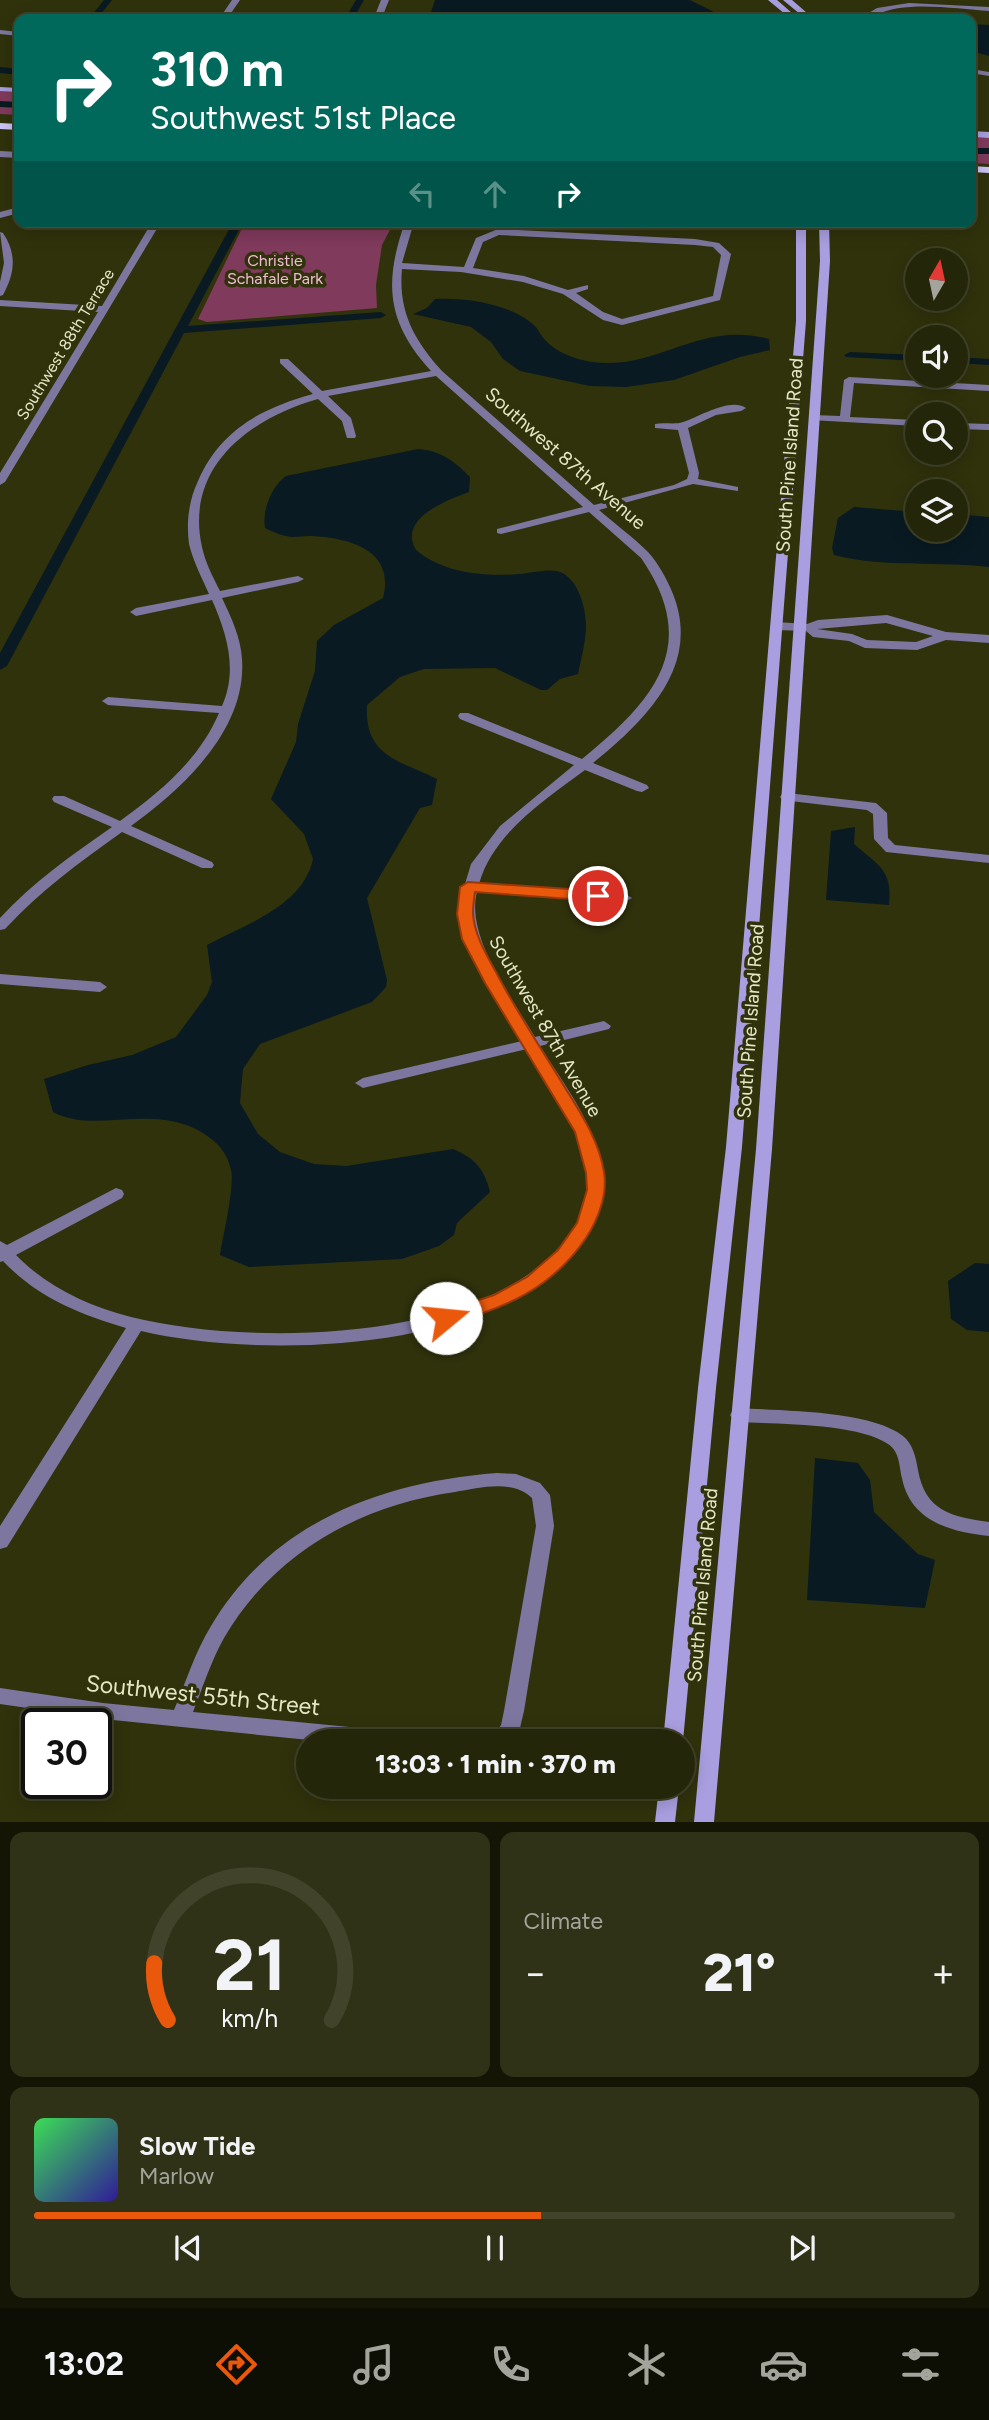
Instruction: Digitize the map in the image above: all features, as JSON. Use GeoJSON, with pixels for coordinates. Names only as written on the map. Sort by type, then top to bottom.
{"type":"FeatureCollection","features":[{"type":"Feature","properties":{"kind":"main road"},"geometry":{"type":"LineString","coordinates":[[772,0],[788,14]]}},
{"type":"Feature","properties":{"kind":"main road"},"geometry":{"type":"LineString","coordinates":[[787,0],[804,14]]}},
{"type":"Feature","properties":{"kind":"main road","name":"South Pine Island Road"},"geometry":{"type":"LineString","coordinates":[[674,1729],[707,1388],[734,1147],[801,321],[801,228]]}},
{"type":"Feature","properties":{"kind":"main road","name":"South Pine Island Road"},"geometry":{"type":"LineString","coordinates":[[704,1822],[764,1149],[787,797],[804,628],[810,481],[825,261],[824,228]]}},
{"type":"Feature","properties":{"kind":"main road"},"geometry":{"type":"LineString","coordinates":[[788,479],[810,481]]}},
{"type":"Feature","properties":{"kind":"main road"},"geometry":{"type":"LineString","coordinates":[[665,1822],[668,1799]]}},
{"type":"Feature","properties":{"kind":"street"},"geometry":{"type":"LineString","coordinates":[[873,14],[872,12],[887,4],[919,2],[989,9]]}},
{"type":"Feature","properties":{"kind":"street","name":"Southwest 88th Terrace"},"geometry":{"type":"LineString","coordinates":[[0,482],[153,228]]}},
{"type":"Feature","properties":{"kind":"street","name":"Southwest 87th Avenue"},"geometry":{"type":"LineString","coordinates":[[2,1252],[38,1284],[61,1297],[88,1309],[137,1324],[178,1332],[244,1339],[332,1337],[446,1318],[501,1300],[534,1281],[565,1255],[576,1241],[593,1207],[596,1190],[594,1166],[584,1132],[530,1044],[471,939],[465,914],[468,887],[480,858],[495,836],[626,730],[650,705],[672,660],[676,630],[670,599],[654,568],[631,543],[438,373],[417,349],[401,322],[394,289],[396,266],[408,228]]}},
{"type":"Feature","properties":{"kind":"street"},"geometry":{"type":"LineString","coordinates":[[396,266],[468,269],[519,278],[568,293],[603,317],[617,322],[714,301],[719,296],[726,254],[720,247],[695,242],[492,233],[479,240],[468,269]]}},
{"type":"Feature","properties":{"kind":"street"},"geometry":{"type":"LineString","coordinates":[[0,235],[10,257],[0,293]]}},
{"type":"Feature","properties":{"kind":"street"},"geometry":{"type":"LineString","coordinates":[[568,293],[585,287]]}},
{"type":"Feature","properties":{"kind":"street"},"geometry":{"type":"LineString","coordinates":[[0,303],[105,309]]}},
{"type":"Feature","properties":{"kind":"street"},"geometry":{"type":"LineString","coordinates":[[285,361],[347,420],[351,436]]}},
{"type":"Feature","properties":{"kind":"street"},"geometry":{"type":"LineString","coordinates":[[0,926],[31,893],[161,798],[190,769],[213,738],[227,710],[236,675],[235,645],[199,558],[194,533],[195,506],[206,468],[219,448],[239,430],[272,411],[322,396],[438,373]]}},
{"type":"Feature","properties":{"kind":"street"},"geometry":{"type":"LineString","coordinates":[[845,419],[849,380],[989,388]]}},
{"type":"Feature","properties":{"kind":"street"},"geometry":{"type":"LineString","coordinates":[[659,426],[682,428],[713,412],[741,408]]}},
{"type":"Feature","properties":{"kind":"street"},"geometry":{"type":"LineString","coordinates":[[814,418],[905,422]]}},
{"type":"Feature","properties":{"kind":"street"},"geometry":{"type":"LineString","coordinates":[[968,426],[989,427]]}},
{"type":"Feature","properties":{"kind":"street"},"geometry":{"type":"LineString","coordinates":[[682,428],[694,473],[692,481]]}},
{"type":"Feature","properties":{"kind":"street"},"geometry":{"type":"LineString","coordinates":[[501,531],[678,487],[692,481],[734,489]]}},
{"type":"Feature","properties":{"kind":"street"},"geometry":{"type":"LineString","coordinates":[[136,612],[298,579]]}},
{"type":"Feature","properties":{"kind":"street"},"geometry":{"type":"LineString","coordinates":[[776,626],[804,628],[818,624],[887,619],[942,637],[989,639]]}},
{"type":"Feature","properties":{"kind":"street"},"geometry":{"type":"LineString","coordinates":[[899,641],[910,625]]}},
{"type":"Feature","properties":{"kind":"street"},"geometry":{"type":"LineString","coordinates":[[804,628],[817,634],[852,638],[865,644],[899,641],[917,646],[942,637]]}},
{"type":"Feature","properties":{"kind":"street"},"geometry":{"type":"LineString","coordinates":[[108,701],[227,710]]}},
{"type":"Feature","properties":{"kind":"street"},"geometry":{"type":"LineString","coordinates":[[464,716],[642,788]]}},
{"type":"Feature","properties":{"kind":"street"},"geometry":{"type":"LineString","coordinates":[[787,797],[870,806],[880,814],[881,839],[891,849],[989,859]]}},
{"type":"Feature","properties":{"kind":"street"},"geometry":{"type":"LineString","coordinates":[[59,799],[207,865]]}},
{"type":"Feature","properties":{"kind":"street"},"geometry":{"type":"LineString","coordinates":[[468,887],[625,898]]}},
{"type":"Feature","properties":{"kind":"street"},"geometry":{"type":"LineString","coordinates":[[0,979],[100,987]]}},
{"type":"Feature","properties":{"kind":"street"},"geometry":{"type":"LineString","coordinates":[[363,1083],[604,1026]]}},
{"type":"Feature","properties":{"kind":"street"},"geometry":{"type":"LineString","coordinates":[[2,1252],[116,1194]]}},
{"type":"Feature","properties":{"kind":"street"},"geometry":{"type":"LineString","coordinates":[[0,1542],[137,1324]]}},
{"type":"Feature","properties":{"kind":"street"},"geometry":{"type":"LineString","coordinates":[[739,1415],[868,1427],[897,1440],[910,1462],[912,1485],[921,1503],[938,1518],[961,1526],[989,1529]]}},
{"type":"Feature","properties":{"kind":"street"},"geometry":{"type":"LineString","coordinates":[[180,1719],[211,1646],[232,1609],[270,1566],[317,1530],[391,1497],[493,1480],[528,1483],[541,1495],[545,1526],[509,1729]]}},
{"type":"Feature","properties":{"kind":"street","name":"Southwest 55th Street"},"geometry":{"type":"LineString","coordinates":[[0,1696],[296,1731]]}},
{"type":"Feature","properties":{"kind":"green space"},"geometry":{"type":"Polygon","coordinates":[[[0,90],[14,91],[14,115],[0,114],[0,90]]]}},
{"type":"Feature","properties":{"kind":"green space"},"geometry":{"type":"Polygon","coordinates":[[[976,137],[989,138],[989,164],[976,163],[976,137]]]}},
{"type":"Feature","properties":{"kind":"green space","name":"Christie Schafale Park"},"geometry":{"type":"Polygon","coordinates":[[[242,228],[391,228],[382,245],[376,285],[377,308],[207,322],[198,319],[242,228]]]}},
{"type":"Feature","properties":{"kind":"water"},"geometry":{"type":"Polygon","coordinates":[[[435,0],[690,0],[718,14],[439,14],[431,12],[435,0]]]}},
{"type":"Feature","properties":{"kind":"water"},"geometry":{"type":"Polygon","coordinates":[[[976,24],[989,25],[989,56],[976,52],[976,24]]]}},
{"type":"Feature","properties":{"kind":"water"},"geometry":{"type":"Polygon","coordinates":[[[435,299],[475,301],[515,313],[536,327],[544,338],[561,352],[592,362],[637,360],[699,340],[721,336],[744,335],[769,339],[770,350],[740,357],[674,380],[626,387],[590,386],[520,371],[503,359],[491,342],[471,327],[413,314],[427,308],[435,299]]]}},
{"type":"Feature","properties":{"kind":"water"},"geometry":{"type":"Polygon","coordinates":[[[418,449],[446,457],[470,477],[469,492],[438,505],[419,520],[413,529],[412,539],[416,550],[439,564],[464,572],[506,575],[557,571],[564,574],[579,594],[586,619],[578,674],[560,679],[547,690],[541,690],[495,668],[424,669],[400,677],[367,705],[371,735],[378,746],[397,761],[437,779],[432,805],[420,808],[367,898],[387,980],[386,987],[372,1002],[260,1044],[243,1069],[240,1103],[258,1134],[280,1152],[314,1164],[346,1166],[453,1149],[478,1166],[490,1192],[457,1223],[454,1235],[439,1246],[402,1259],[249,1267],[220,1255],[232,1177],[227,1158],[217,1144],[203,1133],[184,1124],[164,1120],[87,1121],[53,1112],[44,1079],[132,1055],[176,1037],[207,995],[212,982],[207,945],[271,912],[298,889],[307,875],[313,859],[304,834],[271,799],[296,742],[298,724],[315,671],[317,641],[334,625],[383,598],[385,581],[382,568],[375,557],[352,543],[323,537],[289,537],[265,528],[266,507],[276,486],[286,476],[418,449]]]}},
{"type":"Feature","properties":{"kind":"water"},"geometry":{"type":"Polygon","coordinates":[[[854,507],[905,511],[905,542],[968,542],[968,515],[989,517],[989,567],[872,562],[834,555],[832,548],[838,518],[854,507]]]}},
{"type":"Feature","properties":{"kind":"water"},"geometry":{"type":"Polygon","coordinates":[[[855,827],[854,844],[877,863],[886,876],[890,893],[889,905],[826,900],[831,831],[855,827]]]}},
{"type":"Feature","properties":{"kind":"water"},"geometry":{"type":"Polygon","coordinates":[[[975,1263],[989,1264],[989,1332],[967,1330],[951,1319],[948,1281],[975,1263]]]}},
{"type":"Feature","properties":{"kind":"water"},"geometry":{"type":"Polygon","coordinates":[[[815,1458],[858,1463],[870,1480],[874,1512],[918,1554],[935,1560],[925,1608],[807,1600],[815,1458]]]}},
{"type":"Feature","properties":{"kind":"waterway"},"geometry":{"type":"LineString","coordinates":[[97,14],[108,0]]}},
{"type":"Feature","properties":{"kind":"waterway"},"geometry":{"type":"LineString","coordinates":[[352,14],[360,0]]}},
{"type":"Feature","properties":{"kind":"waterway"},"geometry":{"type":"LineString","coordinates":[[0,70],[14,71]]}},
{"type":"Feature","properties":{"kind":"waterway"},"geometry":{"type":"LineString","coordinates":[[0,104],[14,105]]}},
{"type":"Feature","properties":{"kind":"waterway"},"geometry":{"type":"LineString","coordinates":[[976,151],[989,151]]}},
{"type":"Feature","properties":{"kind":"waterway"},"geometry":{"type":"LineString","coordinates":[[0,666],[235,228]]}},
{"type":"Feature","properties":{"kind":"waterway"},"geometry":{"type":"LineString","coordinates":[[181,330],[381,315]]}},
{"type":"Feature","properties":{"kind":"waterway"},"geometry":{"type":"LineString","coordinates":[[850,355],[905,357]]}},
{"type":"Feature","properties":{"kind":"waterway"},"geometry":{"type":"LineString","coordinates":[[968,361],[989,362]]}},
{"type":"Feature","properties":{"kind":"route"},"geometry":{"type":"LineString","coordinates":[[446,1318],[501,1300],[534,1281],[550,1268],[576,1241],[593,1207],[596,1190],[596,1173],[584,1132],[493,983],[471,939],[465,914],[468,887],[598,896]]}}]}
